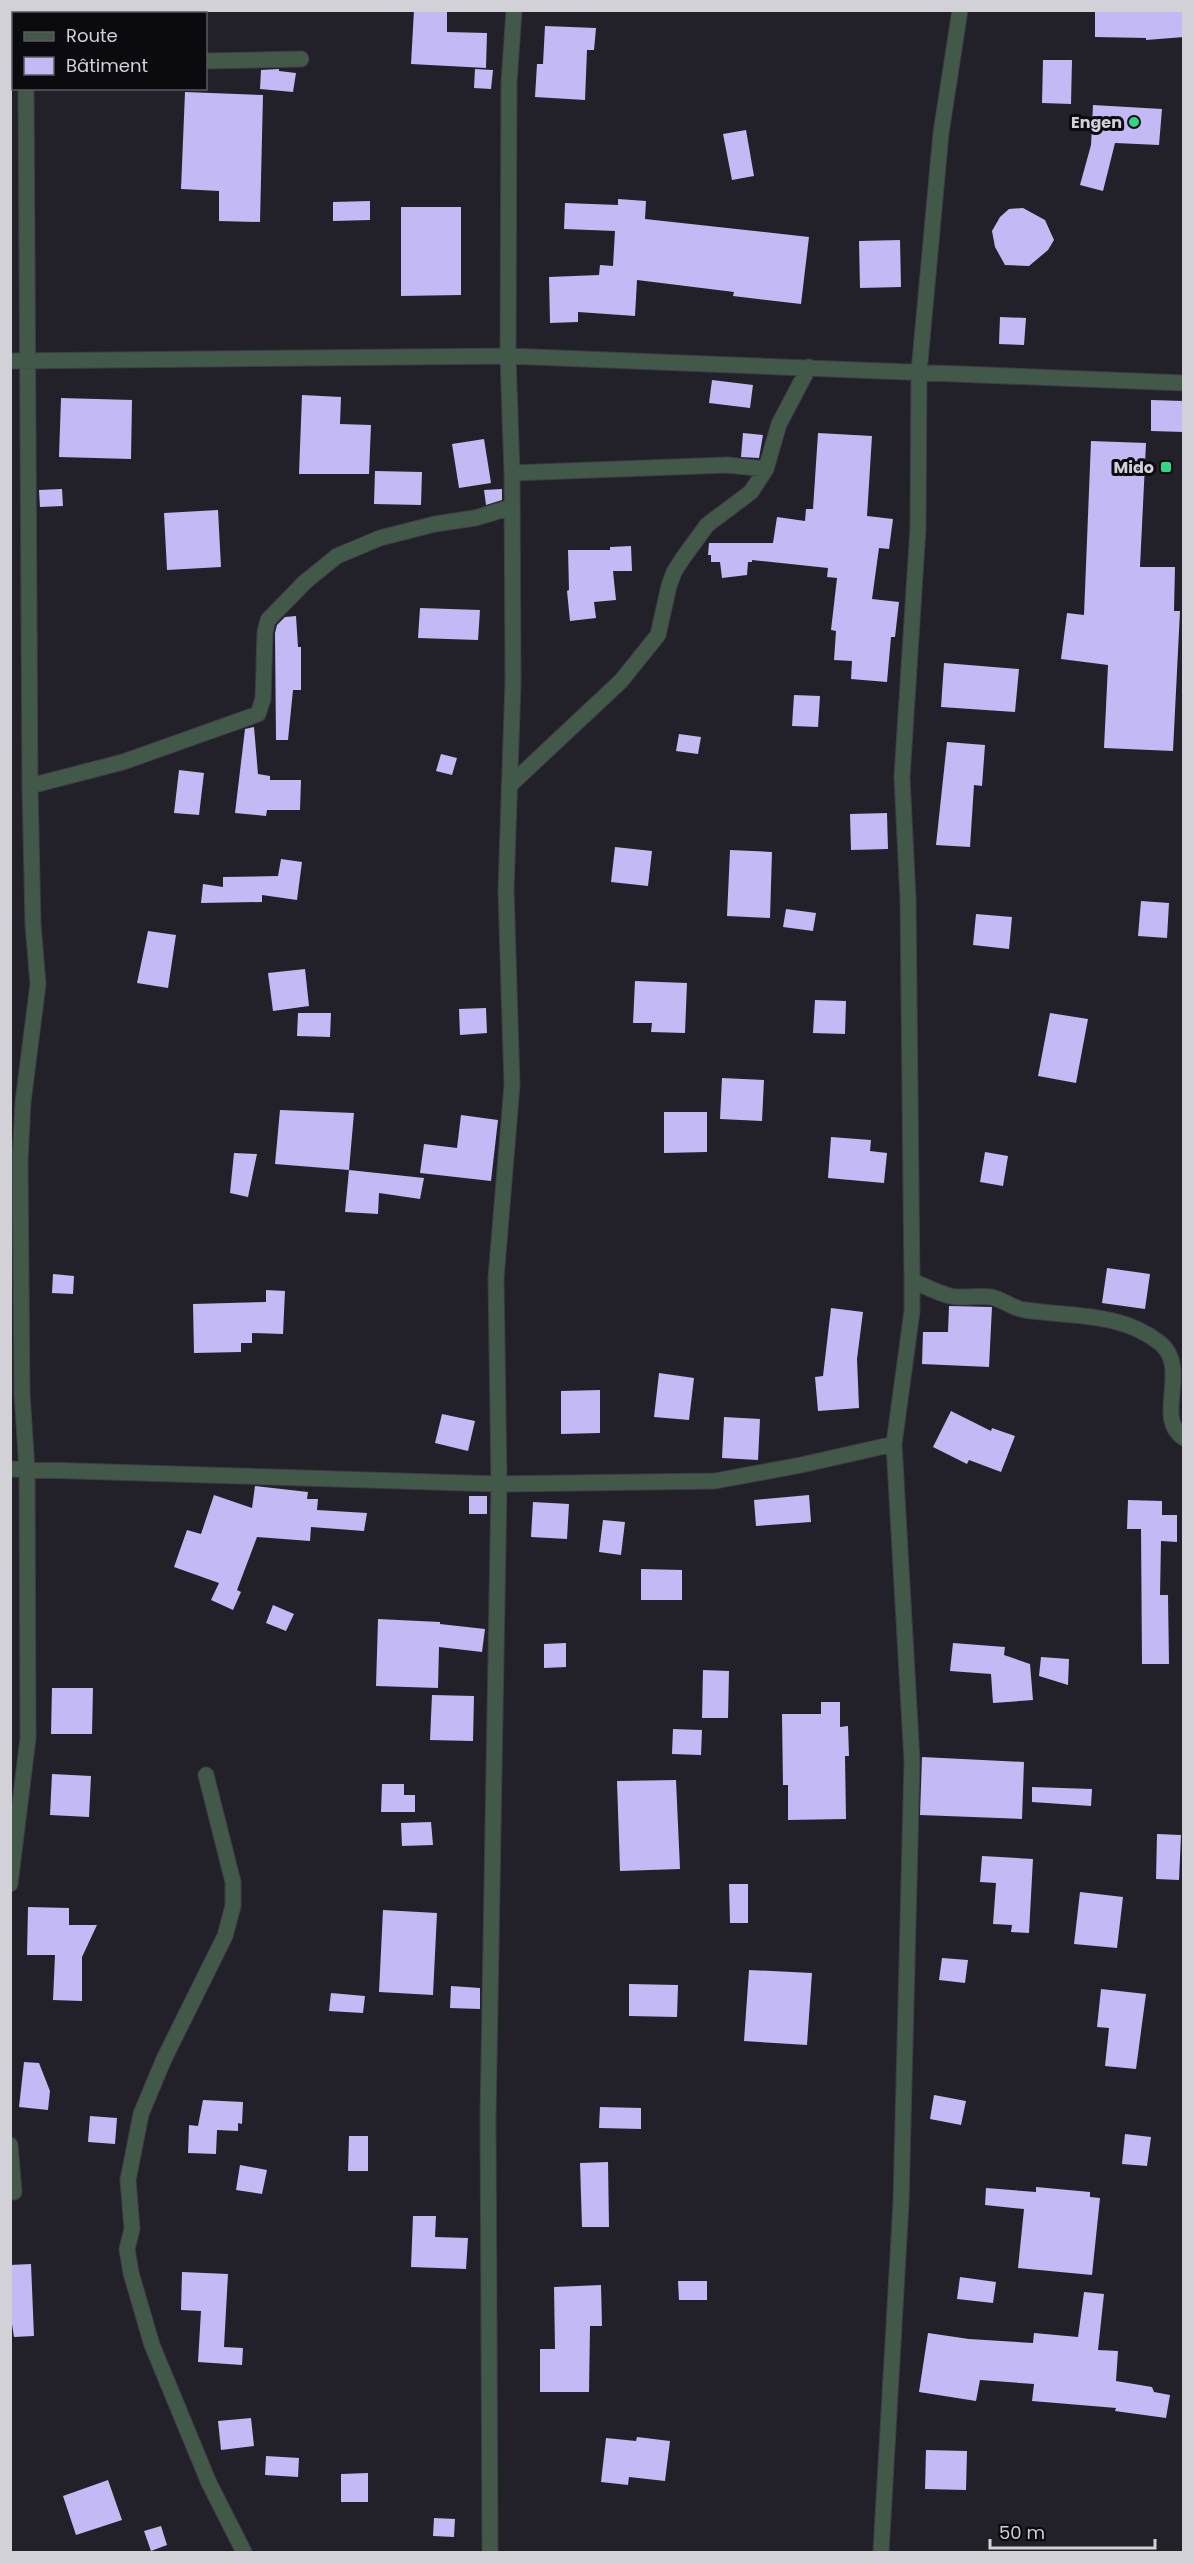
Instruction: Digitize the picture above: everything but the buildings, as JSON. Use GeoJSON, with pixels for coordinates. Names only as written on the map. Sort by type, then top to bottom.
{"type":"FeatureCollection","features":[{"type":"Feature","properties":{"kind":"street"},"geometry":{"type":"LineString","coordinates":[[490,2553],[488,2117],[499,1484],[496,1278],[512,1085],[506,890],[513,682],[512,473],[508,356],[509,83],[514,10]]}},
{"type":"Feature","properties":{"kind":"street"},"geometry":{"type":"LineString","coordinates":[[881,2553],[901,2203],[912,1761],[894,1444],[912,1311],[908,899],[902,777],[918,528],[919,372],[941,133],[960,10]]}},
{"type":"Feature","properties":{"kind":"street"},"geometry":{"type":"LineString","coordinates":[[207,62],[301,59]]}},
{"type":"Feature","properties":{"kind":"street"},"geometry":{"type":"LineString","coordinates":[[10,1884],[28,1738],[27,1470],[22,1393],[20,1161],[23,1102],[38,984],[33,925],[30,786],[26,90]]}},
{"type":"Feature","properties":{"kind":"street"},"geometry":{"type":"LineString","coordinates":[[10,362],[508,356],[1184,383]]}},
{"type":"Feature","properties":{"kind":"street"},"geometry":{"type":"LineString","coordinates":[[510,786],[621,681],[658,635],[674,572],[707,525],[751,492],[766,469],[779,424],[808,367]]}},
{"type":"Feature","properties":{"kind":"street"},"geometry":{"type":"LineString","coordinates":[[512,473],[727,465],[766,469]]}},
{"type":"Feature","properties":{"kind":"street"},"geometry":{"type":"LineString","coordinates":[[30,786],[123,762],[258,714],[263,699],[265,632],[268,620],[305,582],[329,562],[337,556],[380,538],[435,524],[475,518],[512,507]]}},
{"type":"Feature","properties":{"kind":"street"},"geometry":{"type":"LineString","coordinates":[[912,1281],[949,1296],[992,1297],[1022,1310],[1114,1319],[1156,1340],[1169,1350],[1173,1364],[1170,1415],[1178,1435],[1184,1438]]}},
{"type":"Feature","properties":{"kind":"street"},"geometry":{"type":"LineString","coordinates":[[10,1469],[499,1484],[715,1480],[790,1468],[894,1444]]}},
{"type":"Feature","properties":{"kind":"street"},"geometry":{"type":"LineString","coordinates":[[206,1775],[233,1882],[233,1906],[225,1936],[164,2059],[141,2114],[128,2180],[132,2229],[127,2249],[131,2273],[152,2345],[209,2483],[244,2553]]}},
{"type":"Feature","properties":{"kind":"street"},"geometry":{"type":"LineString","coordinates":[[10,2145],[14,2192]]}},
{"type":"Feature","properties":{"kind":"place","name":"Engen"},"geometry":{"type":"Point","coordinates":[1134,122]}},
{"type":"Feature","properties":{"kind":"place","name":"Mido"},"geometry":{"type":"Point","coordinates":[1166,467]}}]}
